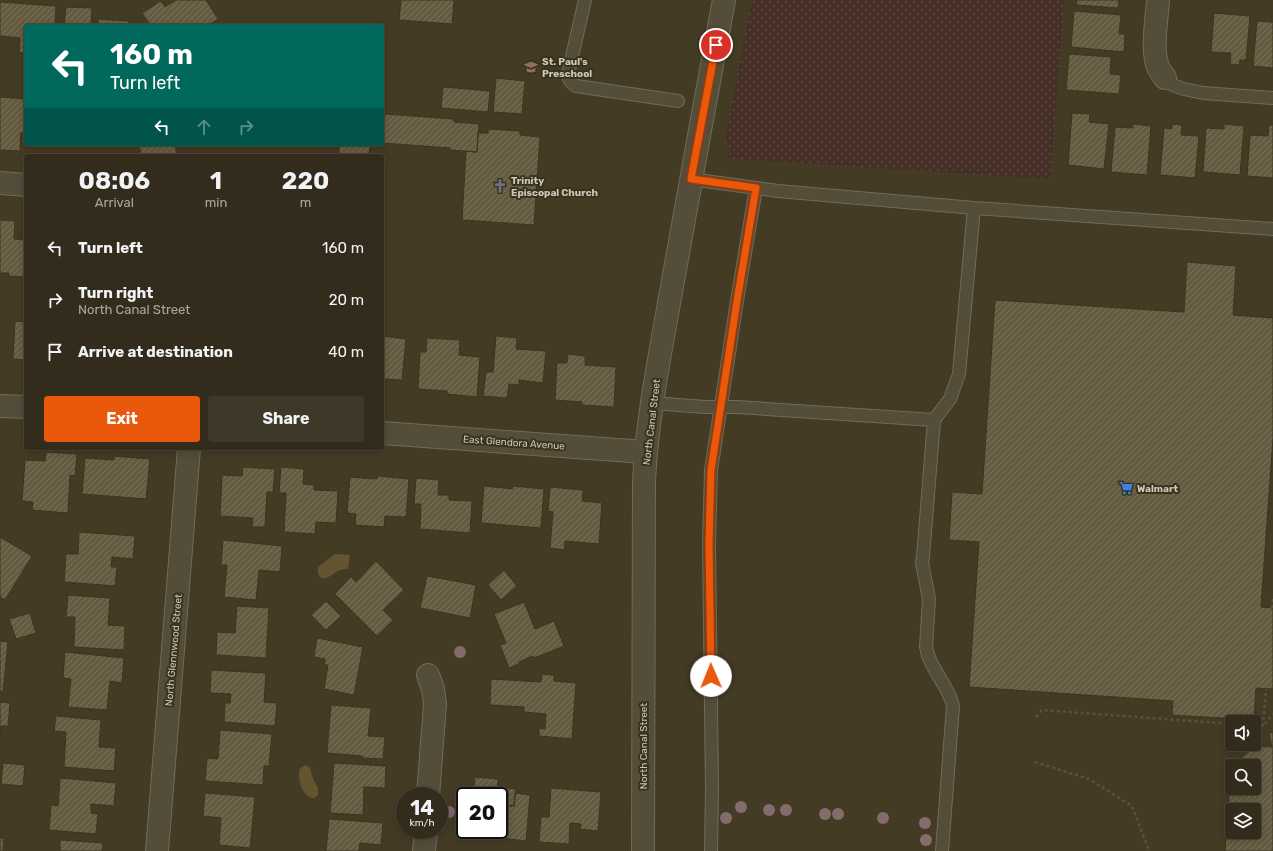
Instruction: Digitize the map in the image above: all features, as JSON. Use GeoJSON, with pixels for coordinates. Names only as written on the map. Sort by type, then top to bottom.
{"type":"FeatureCollection","features":[{"type":"Feature","properties":{"kind":"street","name":"North Canal Street"},"geometry":{"type":"LineString","coordinates":[[643,851],[645,452],[652,402],[724,0]]}},
{"type":"Feature","properties":{"kind":"street"},"geometry":{"type":"LineString","coordinates":[[1158,0],[1155,43],[1156,58],[1158,68],[1165,78]]}},
{"type":"Feature","properties":{"kind":"street"},"geometry":{"type":"LineString","coordinates":[[0,183],[24,185]]}},
{"type":"Feature","properties":{"kind":"street"},"geometry":{"type":"LineString","coordinates":[[0,406],[24,407]]}},
{"type":"Feature","properties":{"kind":"street","name":"East Glendora Avenue"},"geometry":{"type":"LineString","coordinates":[[384,433],[645,452]]}},
{"type":"Feature","properties":{"kind":"street","name":"North Glennwood Street"},"geometry":{"type":"LineString","coordinates":[[157,851],[189,450]]}},
{"type":"Feature","properties":{"kind":"street"},"geometry":{"type":"LineString","coordinates":[[428,675],[433,689],[435,704],[429,787]]}},
{"type":"Feature","properties":{"kind":"street"},"geometry":{"type":"LineString","coordinates":[[424,851],[425,839]]}},
{"type":"Feature","properties":{"kind":"lane"},"geometry":{"type":"LineString","coordinates":[[585,0],[568,79],[576,86],[678,101]]}},
{"type":"Feature","properties":{"kind":"lane"},"geometry":{"type":"LineString","coordinates":[[1165,78],[1173,85],[1203,93],[1273,98]]}},
{"type":"Feature","properties":{"kind":"lane"},"geometry":{"type":"LineString","coordinates":[[691,179],[756,188],[974,208],[1273,229]]}},
{"type":"Feature","properties":{"kind":"lane"},"geometry":{"type":"LineString","coordinates":[[711,851],[709,508],[711,470],[739,285],[756,188]]}},
{"type":"Feature","properties":{"kind":"lane"},"geometry":{"type":"LineString","coordinates":[[942,851],[953,706],[946,687],[927,654],[926,647],[929,592],[922,563],[934,420],[950,399],[959,374],[974,208]]}},
{"type":"Feature","properties":{"kind":"lane"},"geometry":{"type":"LineString","coordinates":[[652,402],[934,420]]}},
{"type":"Feature","properties":{"kind":"path"},"geometry":{"type":"LineString","coordinates":[[1272,608],[1273,598]]}},
{"type":"Feature","properties":{"kind":"path"},"geometry":{"type":"LineString","coordinates":[[1263,726],[1266,689]]}},
{"type":"Feature","properties":{"kind":"path"},"geometry":{"type":"LineString","coordinates":[[1036,717],[1042,710],[1225,723]]}},
{"type":"Feature","properties":{"kind":"path"},"geometry":{"type":"LineString","coordinates":[[1263,726],[1273,714]]}},
{"type":"Feature","properties":{"kind":"path"},"geometry":{"type":"LineString","coordinates":[[1035,762],[1089,779],[1132,806],[1149,851]]}},
{"type":"Feature","properties":{"kind":"shaded area"},"geometry":{"type":"Polygon","coordinates":[[[752,0],[1064,0],[1050,179],[724,158],[732,148],[725,142],[752,0]]]}},
{"type":"Feature","properties":{"kind":"shaded area"},"geometry":{"type":"Polygon","coordinates":[[[335,554],[350,555],[348,569],[339,570],[328,577],[321,578],[318,574],[318,567],[335,554]]]}},
{"type":"Feature","properties":{"kind":"shaded area"},"geometry":{"type":"Polygon","coordinates":[[[306,765],[310,768],[313,779],[318,788],[318,795],[314,798],[311,798],[305,793],[302,789],[300,781],[300,768],[306,765]]]}},
{"type":"Feature","properties":{"kind":"building"},"geometry":{"type":"Polygon","coordinates":[[[176,0],[206,0],[218,19],[210,24],[150,24],[142,13],[161,1],[165,7],[176,0]]]}},
{"type":"Feature","properties":{"kind":"building"},"geometry":{"type":"Polygon","coordinates":[[[401,0],[454,0],[452,24],[399,20],[401,0]]]}},
{"type":"Feature","properties":{"kind":"building"},"geometry":{"type":"Polygon","coordinates":[[[1077,0],[1119,0],[1118,8],[1076,5],[1077,0]]]}},
{"type":"Feature","properties":{"kind":"building"},"geometry":{"type":"Polygon","coordinates":[[[0,2],[56,6],[55,24],[24,24],[24,53],[19,52],[20,38],[0,36],[0,2]]]}},
{"type":"Feature","properties":{"kind":"building"},"geometry":{"type":"Polygon","coordinates":[[[66,7],[92,8],[91,24],[64,24],[66,7]]]}},
{"type":"Feature","properties":{"kind":"building"},"geometry":{"type":"Polygon","coordinates":[[[1074,11],[1121,15],[1119,34],[1125,34],[1124,52],[1071,47],[1074,11]]]}},
{"type":"Feature","properties":{"kind":"building"},"geometry":{"type":"Polygon","coordinates":[[[1214,13],[1250,16],[1246,60],[1240,60],[1239,65],[1230,64],[1231,53],[1211,52],[1214,13]]]}},
{"type":"Feature","properties":{"kind":"building"},"geometry":{"type":"Polygon","coordinates":[[[98,19],[129,21],[129,24],[98,24],[98,19]]]}},
{"type":"Feature","properties":{"kind":"building"},"geometry":{"type":"Polygon","coordinates":[[[1257,21],[1273,22],[1273,68],[1253,66],[1257,21]]]}},
{"type":"Feature","properties":{"kind":"building"},"geometry":{"type":"Polygon","coordinates":[[[1069,54],[1111,57],[1110,74],[1121,75],[1119,94],[1066,90],[1069,54]]]}},
{"type":"Feature","properties":{"kind":"building"},"geometry":{"type":"Polygon","coordinates":[[[496,78],[525,81],[522,114],[493,112],[496,78]]]}},
{"type":"Feature","properties":{"kind":"building"},"geometry":{"type":"Polygon","coordinates":[[[443,87],[490,91],[488,112],[441,108],[443,87]]]}},
{"type":"Feature","properties":{"kind":"building"},"geometry":{"type":"Polygon","coordinates":[[[0,97],[24,99],[24,133],[21,133],[20,151],[0,150],[0,97]]]}},
{"type":"Feature","properties":{"kind":"building"},"geometry":{"type":"Polygon","coordinates":[[[1072,113],[1090,114],[1089,122],[1109,124],[1104,169],[1068,165],[1072,113]]]}},
{"type":"Feature","properties":{"kind":"building"},"geometry":{"type":"Polygon","coordinates":[[[385,114],[454,119],[454,122],[479,124],[477,152],[450,150],[450,148],[384,143],[385,114]]]}},
{"type":"Feature","properties":{"kind":"building"},"geometry":{"type":"Polygon","coordinates":[[[1133,124],[1151,126],[1147,175],[1111,172],[1115,127],[1133,128],[1133,124]]]}},
{"type":"Feature","properties":{"kind":"building"},"geometry":{"type":"Polygon","coordinates":[[[1172,124],[1182,125],[1181,135],[1199,136],[1195,178],[1160,175],[1164,128],[1172,129],[1172,124]]]}},
{"type":"Feature","properties":{"kind":"building"},"geometry":{"type":"Polygon","coordinates":[[[1224,124],[1244,126],[1240,175],[1203,172],[1206,128],[1224,129],[1224,124]]]}},
{"type":"Feature","properties":{"kind":"building"},"geometry":{"type":"Polygon","coordinates":[[[1269,125],[1273,125],[1273,178],[1247,176],[1250,135],[1268,136],[1269,125]]]}},
{"type":"Feature","properties":{"kind":"building","name":"Trinity Episcopal Church"},"geometry":{"type":"Polygon","coordinates":[[[488,129],[520,131],[520,135],[540,137],[534,225],[462,220],[466,151],[477,152],[478,133],[488,133],[488,129]]]}},
{"type":"Feature","properties":{"kind":"building"},"geometry":{"type":"Polygon","coordinates":[[[139,146],[175,146],[177,154],[141,154],[139,146]]]}},
{"type":"Feature","properties":{"kind":"building"},"geometry":{"type":"Polygon","coordinates":[[[339,146],[370,146],[369,154],[331,154],[331,152],[339,153],[339,146]]]}},
{"type":"Feature","properties":{"kind":"building"},"geometry":{"type":"Polygon","coordinates":[[[0,220],[15,221],[14,239],[24,240],[24,277],[8,276],[9,273],[0,273],[0,220]]]}},
{"type":"Feature","properties":{"kind":"building","name":"Walmart"},"geometry":{"type":"Polygon","coordinates":[[[1187,262],[1236,266],[1233,315],[1273,318],[1273,438],[1261,607],[1273,608],[1273,689],[1256,688],[1254,715],[1225,715],[1225,718],[1172,715],[1173,701],[969,687],[979,542],[949,540],[952,492],[982,494],[995,300],[1184,312],[1187,262]]]}},
{"type":"Feature","properties":{"kind":"building"},"geometry":{"type":"Polygon","coordinates":[[[15,321],[24,322],[24,360],[13,359],[15,321]]]}},
{"type":"Feature","properties":{"kind":"building"},"geometry":{"type":"Polygon","coordinates":[[[384,336],[406,339],[402,380],[384,379],[384,336]]]}},
{"type":"Feature","properties":{"kind":"building"},"geometry":{"type":"Polygon","coordinates":[[[496,336],[517,338],[516,349],[546,351],[543,383],[519,380],[519,385],[509,384],[507,398],[483,396],[486,372],[493,372],[496,336]]]}},
{"type":"Feature","properties":{"kind":"building"},"geometry":{"type":"Polygon","coordinates":[[[427,338],[460,340],[459,355],[480,357],[477,397],[447,394],[447,391],[418,389],[420,352],[426,352],[427,338]]]}},
{"type":"Feature","properties":{"kind":"building"},"geometry":{"type":"Polygon","coordinates":[[[568,354],[585,356],[585,365],[616,367],[614,407],[582,405],[582,402],[555,400],[557,363],[567,363],[568,354]]]}},
{"type":"Feature","properties":{"kind":"building"},"geometry":{"type":"Polygon","coordinates":[[[46,452],[77,454],[75,476],[70,475],[68,513],[32,510],[33,502],[22,501],[25,460],[45,461],[46,452]]]}},
{"type":"Feature","properties":{"kind":"building"},"geometry":{"type":"Polygon","coordinates":[[[114,456],[150,459],[146,499],[82,494],[85,458],[114,460],[114,456]]]}},
{"type":"Feature","properties":{"kind":"building"},"geometry":{"type":"Polygon","coordinates":[[[243,467],[275,469],[273,492],[267,492],[265,527],[252,527],[253,518],[220,516],[222,475],[242,476],[243,467]]]}},
{"type":"Feature","properties":{"kind":"building"},"geometry":{"type":"Polygon","coordinates":[[[281,467],[304,469],[303,484],[314,485],[314,490],[338,491],[336,523],[316,522],[315,534],[284,532],[286,493],[279,493],[281,467]]]}},
{"type":"Feature","properties":{"kind":"building"},"geometry":{"type":"Polygon","coordinates":[[[377,476],[409,479],[406,517],[385,516],[384,527],[355,525],[356,514],[347,513],[350,477],[377,479],[377,476]]]}},
{"type":"Feature","properties":{"kind":"building"},"geometry":{"type":"Polygon","coordinates":[[[416,478],[439,480],[438,495],[449,495],[449,500],[472,501],[470,533],[420,529],[421,504],[414,504],[416,478]]]}},
{"type":"Feature","properties":{"kind":"building"},"geometry":{"type":"Polygon","coordinates":[[[484,486],[513,489],[513,486],[544,489],[541,528],[481,523],[484,486]]]}},
{"type":"Feature","properties":{"kind":"building"},"geometry":{"type":"Polygon","coordinates":[[[550,487],[583,490],[582,501],[602,503],[599,544],[565,541],[564,550],[550,548],[553,512],[548,511],[550,487]]]}},
{"type":"Feature","properties":{"kind":"building"},"geometry":{"type":"Polygon","coordinates":[[[79,532],[135,536],[133,559],[112,557],[111,567],[117,567],[115,586],[64,582],[66,554],[78,554],[79,532]]]}},
{"type":"Feature","properties":{"kind":"building"},"geometry":{"type":"Polygon","coordinates":[[[0,537],[32,556],[5,600],[0,597],[0,537]]]}},
{"type":"Feature","properties":{"kind":"building"},"geometry":{"type":"Polygon","coordinates":[[[223,540],[282,546],[280,572],[259,570],[256,600],[224,597],[227,565],[221,565],[223,540]]]}},
{"type":"Feature","properties":{"kind":"building"},"geometry":{"type":"Polygon","coordinates":[[[376,561],[404,590],[383,610],[393,620],[377,636],[335,594],[351,577],[356,582],[376,561]]]}},
{"type":"Feature","properties":{"kind":"building"},"geometry":{"type":"Polygon","coordinates":[[[504,570],[517,586],[501,600],[488,585],[504,570]]]}},
{"type":"Feature","properties":{"kind":"building"},"geometry":{"type":"Polygon","coordinates":[[[427,576],[476,585],[470,618],[420,608],[427,576]]]}},
{"type":"Feature","properties":{"kind":"building"},"geometry":{"type":"Polygon","coordinates":[[[68,595],[110,598],[108,625],[125,626],[124,650],[74,647],[75,617],[66,617],[68,595]]]}},
{"type":"Feature","properties":{"kind":"building"},"geometry":{"type":"Polygon","coordinates":[[[326,601],[341,616],[326,630],[311,615],[326,601]]]}},
{"type":"Feature","properties":{"kind":"building"},"geometry":{"type":"Polygon","coordinates":[[[524,602],[535,629],[554,621],[564,646],[534,658],[533,656],[509,668],[500,645],[506,643],[494,614],[524,602]]]}},
{"type":"Feature","properties":{"kind":"building"},"geometry":{"type":"Polygon","coordinates":[[[237,606],[269,608],[266,658],[216,655],[217,632],[235,633],[237,606]]]}},
{"type":"Feature","properties":{"kind":"building"},"geometry":{"type":"Polygon","coordinates":[[[30,613],[36,633],[16,639],[9,619],[30,613]]]}},
{"type":"Feature","properties":{"kind":"building"},"geometry":{"type":"Polygon","coordinates":[[[317,638],[363,647],[354,695],[324,689],[328,665],[324,665],[325,659],[314,657],[317,638]]]}},
{"type":"Feature","properties":{"kind":"building"},"geometry":{"type":"Polygon","coordinates":[[[0,641],[8,642],[3,692],[0,691],[0,641]]]}},
{"type":"Feature","properties":{"kind":"building"},"geometry":{"type":"Polygon","coordinates":[[[65,652],[124,658],[122,683],[110,681],[107,710],[68,707],[71,679],[63,678],[65,652]]]}},
{"type":"Feature","properties":{"kind":"building"},"geometry":{"type":"Polygon","coordinates":[[[211,670],[266,673],[264,702],[277,703],[275,726],[224,722],[225,703],[230,703],[231,694],[210,693],[211,670]]]}},
{"type":"Feature","properties":{"kind":"building"},"geometry":{"type":"Polygon","coordinates":[[[542,674],[554,675],[554,681],[576,683],[572,739],[539,736],[539,728],[545,729],[546,714],[524,712],[524,707],[490,705],[491,679],[541,682],[542,674]]]}},
{"type":"Feature","properties":{"kind":"building"},"geometry":{"type":"Polygon","coordinates":[[[0,702],[10,703],[8,726],[1,726],[0,739],[0,702]]]}},
{"type":"Feature","properties":{"kind":"building"},"geometry":{"type":"Polygon","coordinates":[[[331,705],[371,708],[368,736],[385,737],[383,759],[327,753],[331,705]]]}},
{"type":"Feature","properties":{"kind":"building"},"geometry":{"type":"Polygon","coordinates":[[[56,716],[101,720],[99,747],[116,748],[114,771],[64,767],[66,732],[54,731],[56,716]]]}},
{"type":"Feature","properties":{"kind":"building"},"geometry":{"type":"Polygon","coordinates":[[[220,730],[272,734],[269,766],[264,766],[263,785],[205,781],[207,758],[218,759],[220,730]]]}},
{"type":"Feature","properties":{"kind":"building"},"geometry":{"type":"Polygon","coordinates":[[[1273,732],[1273,851],[1225,851],[1226,839],[1261,839],[1261,803],[1228,803],[1229,795],[1261,795],[1261,759],[1240,759],[1249,751],[1261,751],[1261,746],[1272,747],[1269,733],[1273,732]]]}},
{"type":"Feature","properties":{"kind":"building"},"geometry":{"type":"Polygon","coordinates":[[[3,763],[25,765],[23,786],[1,784],[3,763]]]}},
{"type":"Feature","properties":{"kind":"building"},"geometry":{"type":"Polygon","coordinates":[[[334,763],[386,766],[385,788],[364,787],[363,815],[330,813],[334,763]]]}},
{"type":"Feature","properties":{"kind":"building"},"geometry":{"type":"Polygon","coordinates":[[[475,777],[498,779],[498,787],[474,787],[475,777]]]}},
{"type":"Feature","properties":{"kind":"building"},"geometry":{"type":"Polygon","coordinates":[[[60,778],[116,783],[114,806],[91,804],[91,813],[98,814],[96,834],[49,830],[51,805],[58,806],[60,778]]]}},
{"type":"Feature","properties":{"kind":"building"},"geometry":{"type":"Polygon","coordinates":[[[508,788],[516,789],[514,806],[508,806],[508,788]]]}},
{"type":"Feature","properties":{"kind":"building"},"geometry":{"type":"Polygon","coordinates":[[[551,788],[601,792],[598,831],[580,829],[581,824],[570,823],[569,844],[539,842],[541,817],[549,817],[551,788]]]}},
{"type":"Feature","properties":{"kind":"building"},"geometry":{"type":"Polygon","coordinates":[[[205,793],[255,797],[250,848],[219,845],[221,818],[203,816],[205,793]]]}},
{"type":"Feature","properties":{"kind":"building"},"geometry":{"type":"Polygon","coordinates":[[[515,793],[530,795],[526,841],[508,839],[508,806],[514,806],[515,793]]]}},
{"type":"Feature","properties":{"kind":"building"},"geometry":{"type":"Polygon","coordinates":[[[329,819],[383,823],[381,845],[360,843],[359,851],[326,851],[329,819]]]}},
{"type":"Feature","properties":{"kind":"building"},"geometry":{"type":"Polygon","coordinates":[[[0,838],[4,838],[3,851],[0,851],[0,838]]]}},
{"type":"Feature","properties":{"kind":"building"},"geometry":{"type":"Polygon","coordinates":[[[60,840],[103,843],[102,851],[60,851],[60,840]]]}},
{"type":"Feature","properties":{"kind":"place","name":"St. Paul's Preschool"},"geometry":{"type":"Point","coordinates":[531,67]}},
{"type":"Feature","properties":{"kind":"place","name":"Trinity Episcopal Church"},"geometry":{"type":"Point","coordinates":[500,186]}},
{"type":"Feature","properties":{"kind":"place","name":"Walmart"},"geometry":{"type":"Point","coordinates":[1126,488]}},
{"type":"Feature","properties":{"kind":"route"},"geometry":{"type":"LineString","coordinates":[[711,676],[709,544],[709,495],[711,470],[756,188],[691,179],[716,45]]}}]}
